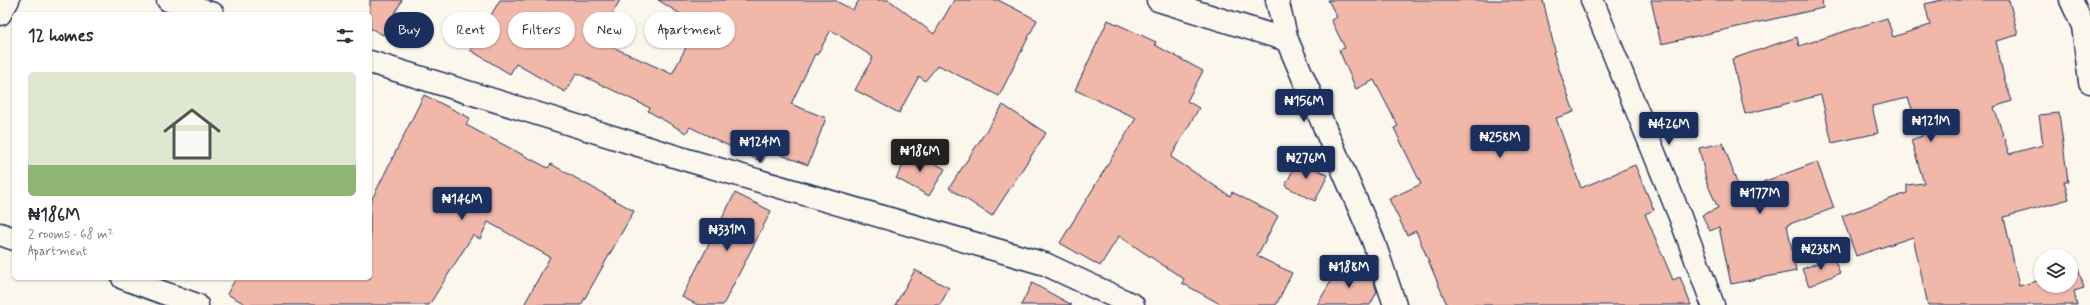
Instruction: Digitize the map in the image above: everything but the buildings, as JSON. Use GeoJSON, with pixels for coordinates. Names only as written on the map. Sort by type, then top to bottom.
{"type":"FeatureCollection","features":[{"type":"Feature","properties":{"kind":"street"},"geometry":{"type":"LineString","coordinates":[[0,14],[8,0]]}},
{"type":"Feature","properties":{"kind":"street"},"geometry":{"type":"LineString","coordinates":[[168,0],[207,12]]}},
{"type":"Feature","properties":{"kind":"street"},"geometry":{"type":"LineString","coordinates":[[1158,0],[1287,40]]}},
{"type":"Feature","properties":{"kind":"street"},"geometry":{"type":"LineString","coordinates":[[1277,0],[1287,40],[1373,240],[1395,305]]}},
{"type":"Feature","properties":{"kind":"street"},"geometry":{"type":"LineString","coordinates":[[1592,0],[1679,214],[1714,305]]}},
{"type":"Feature","properties":{"kind":"street"},"geometry":{"type":"LineString","coordinates":[[2071,0],[2087,25],[2090,82]]}},
{"type":"Feature","properties":{"kind":"street"},"geometry":{"type":"LineString","coordinates":[[372,63],[687,160],[1045,264],[1134,305]]}},
{"type":"Feature","properties":{"kind":"street"},"geometry":{"type":"LineString","coordinates":[[0,234],[12,238]]}},
{"type":"Feature","properties":{"kind":"street"},"geometry":{"type":"LineString","coordinates":[[128,280],[197,305]]}}]}
